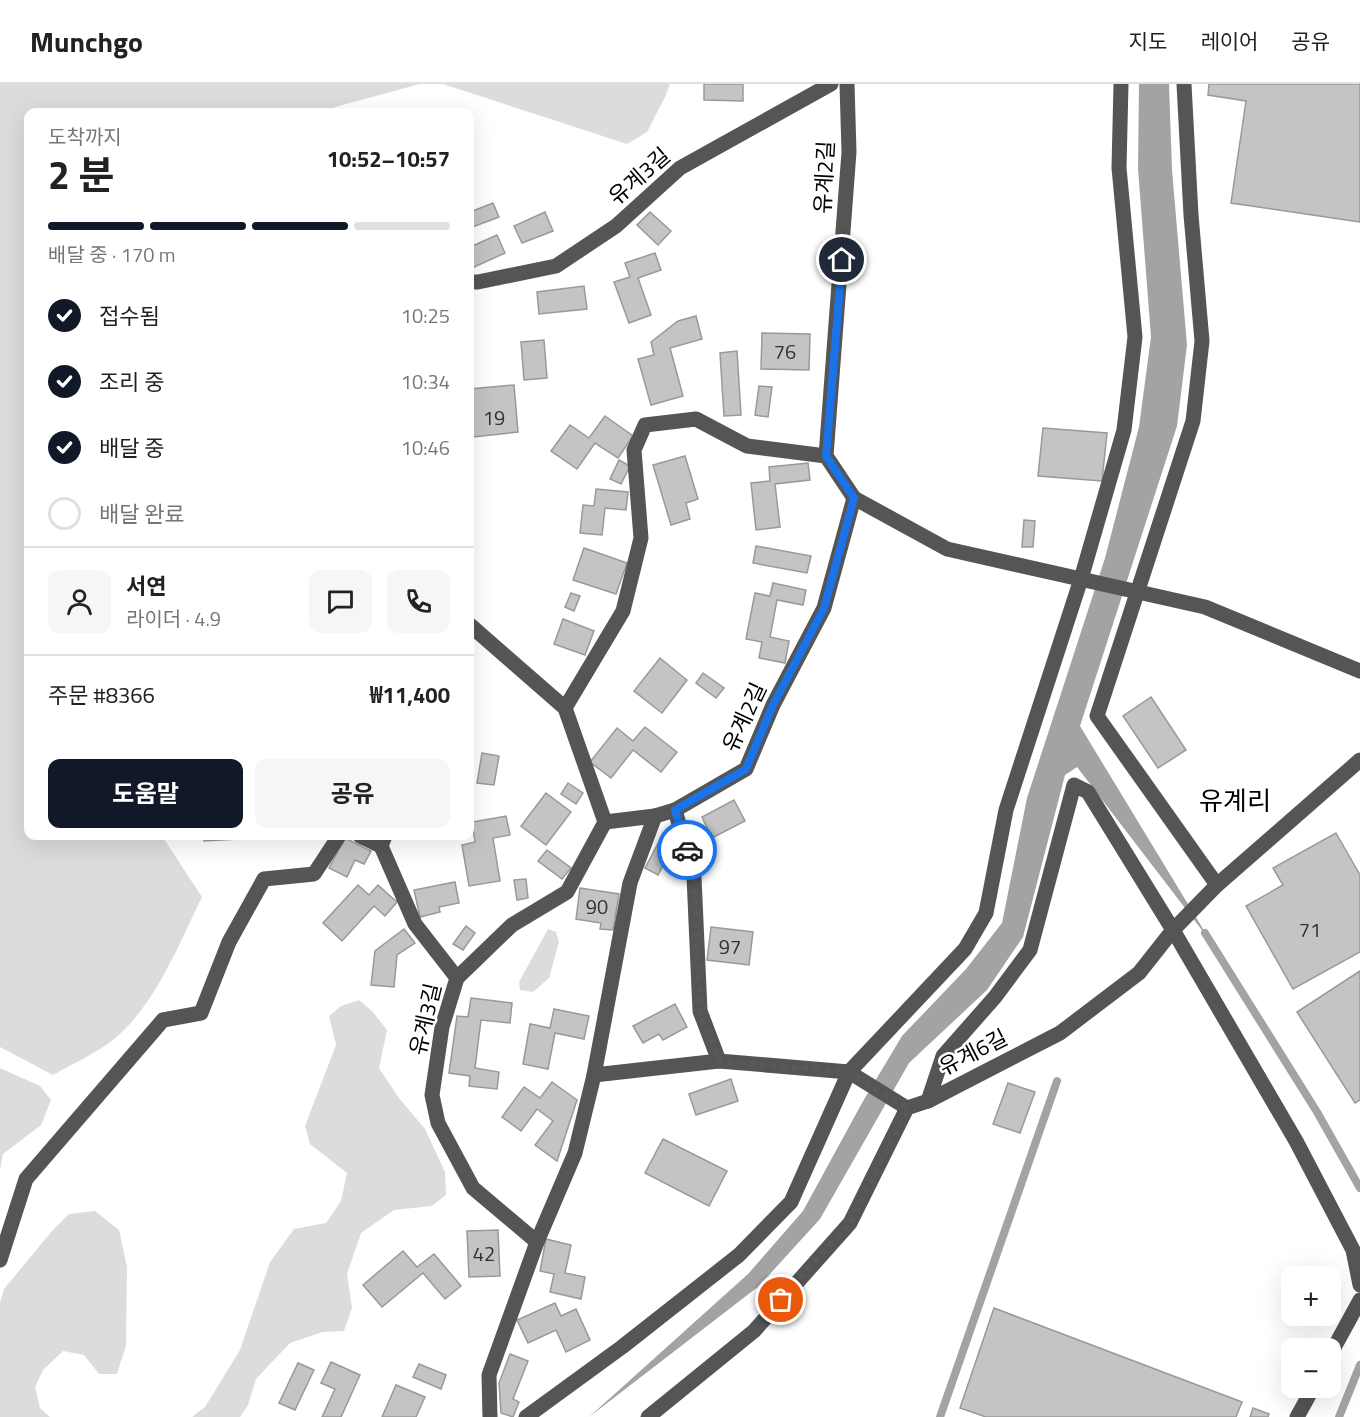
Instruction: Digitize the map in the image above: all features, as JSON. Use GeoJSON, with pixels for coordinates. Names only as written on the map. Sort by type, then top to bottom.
{"type":"FeatureCollection","features":[{"type":"Feature","properties":{"kind":"street","name":"유계3길"},"geometry":{"type":"LineString","coordinates":[[474,282],[556,266],[616,226],[680,168],[831,84]]}},
{"type":"Feature","properties":{"kind":"street","name":"유계2길"},"geometry":{"type":"LineString","coordinates":[[826,456],[849,152],[847,84]]}},
{"type":"Feature","properties":{"kind":"street"},"geometry":{"type":"LineString","coordinates":[[526,1417],[622,1347],[739,1255],[791,1202],[849,1072],[965,949],[986,913],[1006,810],[1081,579],[1124,430],[1135,337],[1119,168],[1121,84]]}},
{"type":"Feature","properties":{"kind":"street"},"geometry":{"type":"LineString","coordinates":[[1184,84],[1191,215],[1202,341],[1193,421],[1097,716],[1217,885]]}},
{"type":"Feature","properties":{"kind":"street"},"geometry":{"type":"LineString","coordinates":[[565,708],[624,611],[640,538],[634,450],[645,425],[696,419],[747,446],[826,456],[854,498],[947,549],[1205,606],[1360,671]]}},
{"type":"Feature","properties":{"kind":"street","name":"유계2길"},"geometry":{"type":"LineString","coordinates":[[605,822],[655,816],[675,810],[746,769],[773,705],[824,608],[854,498]]}},
{"type":"Feature","properties":{"kind":"street"},"geometry":{"type":"LineString","coordinates":[[474,628],[565,708],[605,822]]}},
{"type":"Feature","properties":{"kind":"street","name":"유계6길"},"geometry":{"type":"LineString","coordinates":[[908,1108],[928,1101],[1060,1033],[1139,973],[1173,930],[1217,885],[1360,760]]}},
{"type":"Feature","properties":{"kind":"street"},"geometry":{"type":"LineString","coordinates":[[928,1101],[943,1056],[995,997],[1030,950],[1074,785],[1088,792],[1173,930],[1301,1151],[1353,1250],[1360,1285]]}},
{"type":"Feature","properties":{"kind":"street"},"geometry":{"type":"LineString","coordinates":[[675,810],[694,877],[700,1011],[719,1061]]}},
{"type":"Feature","properties":{"kind":"street"},"geometry":{"type":"LineString","coordinates":[[490,1417],[489,1375],[537,1242],[575,1153],[594,1075],[630,883],[655,816]]}},
{"type":"Feature","properties":{"kind":"street","name":"유계3길"},"geometry":{"type":"LineString","coordinates":[[537,1242],[473,1188],[438,1124],[432,1095],[442,1027],[457,978],[512,925],[567,892],[605,822]]}},
{"type":"Feature","properties":{"kind":"street"},"geometry":{"type":"LineString","coordinates":[[0,1260],[26,1179],[163,1020],[201,1013],[229,942],[264,879],[314,874],[336,840]]}},
{"type":"Feature","properties":{"kind":"street"},"geometry":{"type":"LineString","coordinates":[[383,841],[415,924],[457,978]]}},
{"type":"Feature","properties":{"kind":"street"},"geometry":{"type":"LineString","coordinates":[[594,1075],[719,1061],[849,1072],[908,1108],[850,1223],[754,1331],[648,1417]]}},
{"type":"Feature","properties":{"kind":"street"},"geometry":{"type":"LineString","coordinates":[[1339,1338],[1360,1300]]}},
{"type":"Feature","properties":{"kind":"street"},"geometry":{"type":"LineString","coordinates":[[1297,1417],[1307,1398]]}},
{"type":"Feature","properties":{"kind":"shaded area"},"geometry":{"type":"Polygon","coordinates":[[[0,84],[420,84],[335,108],[24,108],[24,840],[165,840],[202,897],[154,992],[128,1026],[113,1040],[53,1075],[0,1047],[0,84]]]}},
{"type":"Feature","properties":{"kind":"shaded area"},"geometry":{"type":"Polygon","coordinates":[[[443,84],[670,84],[647,132],[627,144],[443,84]]]}},
{"type":"Feature","properties":{"kind":"shaded area"},"geometry":{"type":"Polygon","coordinates":[[[1139,84],[1169,84],[1172,170],[1187,345],[1177,426],[1080,726],[1211,942],[1077,767],[1065,775],[1023,937],[987,990],[909,1063],[820,1219],[759,1286],[589,1417],[748,1274],[803,1211],[862,1103],[902,1036],[966,969],[1002,923],[1027,798],[1105,558],[1139,427],[1151,337],[1138,169],[1139,84]]]}},
{"type":"Feature","properties":{"kind":"shaded area"},"geometry":{"type":"Polygon","coordinates":[[[548,929],[556,932],[559,942],[549,978],[533,992],[520,990],[519,982],[548,929]]]}},
{"type":"Feature","properties":{"kind":"shaded area"},"geometry":{"type":"Polygon","coordinates":[[[359,1000],[372,1011],[387,1030],[379,1068],[399,1098],[425,1129],[445,1172],[446,1195],[432,1206],[394,1210],[361,1233],[347,1274],[352,1308],[344,1331],[323,1332],[290,1343],[256,1379],[248,1405],[240,1417],[192,1417],[205,1407],[240,1350],[270,1262],[294,1229],[326,1223],[341,1201],[347,1173],[310,1144],[305,1126],[336,1045],[329,1016],[341,1006],[359,1000]]]}},
{"type":"Feature","properties":{"kind":"shaded area"},"geometry":{"type":"Polygon","coordinates":[[[0,1068],[40,1086],[51,1100],[41,1125],[3,1154],[0,1170],[0,1068]]]}},
{"type":"Feature","properties":{"kind":"shaded area"},"geometry":{"type":"Polygon","coordinates":[[[95,1211],[119,1230],[127,1267],[126,1345],[117,1374],[99,1374],[84,1355],[63,1351],[43,1370],[35,1387],[40,1408],[50,1417],[0,1417],[0,1303],[4,1289],[69,1214],[95,1211]]]}},
{"type":"Feature","properties":{"kind":"building"},"geometry":{"type":"Polygon","coordinates":[[[704,84],[743,84],[743,101],[704,100],[704,84]]]}},
{"type":"Feature","properties":{"kind":"building"},"geometry":{"type":"Polygon","coordinates":[[[1209,84],[1360,84],[1360,222],[1231,203],[1246,101],[1208,95],[1209,84]]]}},
{"type":"Feature","properties":{"kind":"building"},"geometry":{"type":"Polygon","coordinates":[[[493,203],[499,217],[474,226],[474,210],[493,203]]]}},
{"type":"Feature","properties":{"kind":"building"},"geometry":{"type":"Polygon","coordinates":[[[545,212],[553,231],[522,243],[514,226],[545,212]]]}},
{"type":"Feature","properties":{"kind":"building"},"geometry":{"type":"Polygon","coordinates":[[[650,212],[671,231],[658,245],[637,225],[650,212]]]}},
{"type":"Feature","properties":{"kind":"building"},"geometry":{"type":"Polygon","coordinates":[[[497,235],[505,253],[474,267],[474,245],[497,235]]]}},
{"type":"Feature","properties":{"kind":"building"},"geometry":{"type":"Polygon","coordinates":[[[655,253],[661,270],[638,278],[651,315],[629,323],[614,282],[630,277],[625,263],[655,253]]]}},
{"type":"Feature","properties":{"kind":"building"},"geometry":{"type":"Polygon","coordinates":[[[584,286],[587,309],[539,314],[537,292],[584,286]]]}},
{"type":"Feature","properties":{"kind":"building"},"geometry":{"type":"Polygon","coordinates":[[[696,316],[702,339],[670,348],[683,396],[651,405],[638,359],[654,355],[651,342],[678,321],[696,316]]]}},
{"type":"Feature","properties":{"kind":"building"},"geometry":{"type":"Polygon","coordinates":[[[762,333],[810,334],[809,370],[761,369],[762,333]]]}},
{"type":"Feature","properties":{"kind":"building"},"geometry":{"type":"Polygon","coordinates":[[[544,340],[547,378],[524,380],[521,342],[544,340]]]}},
{"type":"Feature","properties":{"kind":"building"},"geometry":{"type":"Polygon","coordinates":[[[737,351],[741,415],[724,416],[720,353],[737,351]]]}},
{"type":"Feature","properties":{"kind":"building"},"geometry":{"type":"Polygon","coordinates":[[[514,385],[518,432],[474,437],[474,389],[514,385]]]}},
{"type":"Feature","properties":{"kind":"building"},"geometry":{"type":"Polygon","coordinates":[[[759,386],[772,387],[768,417],[755,415],[759,386]]]}},
{"type":"Feature","properties":{"kind":"building"},"geometry":{"type":"Polygon","coordinates":[[[605,416],[633,436],[618,458],[595,443],[577,469],[551,451],[570,425],[589,438],[605,416]]]}},
{"type":"Feature","properties":{"kind":"building"},"geometry":{"type":"Polygon","coordinates":[[[1043,428],[1107,433],[1102,481],[1038,476],[1043,428]]]}},
{"type":"Feature","properties":{"kind":"building"},"geometry":{"type":"Polygon","coordinates":[[[685,456],[698,499],[686,503],[690,519],[671,525],[653,465],[685,456]]]}},
{"type":"Feature","properties":{"kind":"building"},"geometry":{"type":"Polygon","coordinates":[[[619,460],[630,466],[621,484],[610,479],[619,460]]]}},
{"type":"Feature","properties":{"kind":"building"},"geometry":{"type":"Polygon","coordinates":[[[808,463],[810,480],[775,484],[780,527],[756,530],[751,483],[770,481],[769,467],[808,463]]]}},
{"type":"Feature","properties":{"kind":"building"},"geometry":{"type":"Polygon","coordinates":[[[596,489],[628,492],[626,510],[605,508],[602,535],[580,533],[583,505],[594,506],[596,489]]]}},
{"type":"Feature","properties":{"kind":"building"},"geometry":{"type":"Polygon","coordinates":[[[1024,520],[1035,521],[1033,547],[1022,547],[1024,520]]]}},
{"type":"Feature","properties":{"kind":"building"},"geometry":{"type":"Polygon","coordinates":[[[756,546],[811,556],[807,573],[753,563],[756,546]]]}},
{"type":"Feature","properties":{"kind":"building"},"geometry":{"type":"Polygon","coordinates":[[[584,548],[627,563],[616,594],[573,580],[584,548]]]}},
{"type":"Feature","properties":{"kind":"building"},"geometry":{"type":"Polygon","coordinates":[[[773,583],[806,590],[803,605],[777,600],[770,637],[789,641],[785,663],[759,658],[762,642],[746,639],[755,593],[770,596],[773,583]]]}},
{"type":"Feature","properties":{"kind":"building"},"geometry":{"type":"Polygon","coordinates":[[[571,593],[580,596],[574,611],[565,607],[571,593]]]}},
{"type":"Feature","properties":{"kind":"building"},"geometry":{"type":"Polygon","coordinates":[[[563,619],[594,631],[585,655],[554,644],[563,619]]]}},
{"type":"Feature","properties":{"kind":"building"},"geometry":{"type":"Polygon","coordinates":[[[660,658],[687,680],[662,713],[634,691],[660,658]]]}},
{"type":"Feature","properties":{"kind":"building"},"geometry":{"type":"Polygon","coordinates":[[[703,673],[724,688],[716,698],[696,683],[703,673]]]}},
{"type":"Feature","properties":{"kind":"building"},"geometry":{"type":"Polygon","coordinates":[[[1151,697],[1186,750],[1158,768],[1123,716],[1151,697]]]}},
{"type":"Feature","properties":{"kind":"building"},"geometry":{"type":"Polygon","coordinates":[[[645,727],[677,752],[661,772],[633,750],[611,778],[590,762],[617,728],[633,741],[645,727]]]}},
{"type":"Feature","properties":{"kind":"building"},"geometry":{"type":"Polygon","coordinates":[[[482,753],[499,756],[494,785],[477,783],[482,753]]]}},
{"type":"Feature","properties":{"kind":"building"},"geometry":{"type":"Polygon","coordinates":[[[568,783],[583,793],[576,804],[561,794],[568,783]]]}},
{"type":"Feature","properties":{"kind":"building"},"geometry":{"type":"Polygon","coordinates":[[[546,793],[571,812],[546,845],[521,826],[546,793]]]}},
{"type":"Feature","properties":{"kind":"building"},"geometry":{"type":"Polygon","coordinates":[[[734,800],[745,821],[712,838],[702,817],[734,800]]]}},
{"type":"Feature","properties":{"kind":"building"},"geometry":{"type":"Polygon","coordinates":[[[506,816],[510,835],[493,838],[500,881],[469,886],[462,845],[475,842],[474,822],[506,816]]]}},
{"type":"Feature","properties":{"kind":"building"},"geometry":{"type":"Polygon","coordinates":[[[1336,833],[1360,875],[1360,952],[1293,989],[1246,906],[1283,885],[1273,868],[1336,833]]]}},
{"type":"Feature","properties":{"kind":"building"},"geometry":{"type":"Polygon","coordinates":[[[662,836],[675,843],[658,875],[645,868],[662,836]]]}},
{"type":"Feature","properties":{"kind":"building"},"geometry":{"type":"Polygon","coordinates":[[[344,840],[349,840],[371,851],[364,864],[355,860],[347,877],[329,868],[344,840]]]}},
{"type":"Feature","properties":{"kind":"building"},"geometry":{"type":"Polygon","coordinates":[[[547,850],[571,868],[562,879],[538,861],[547,850]]]}},
{"type":"Feature","properties":{"kind":"building"},"geometry":{"type":"Polygon","coordinates":[[[526,879],[528,898],[517,900],[514,880],[526,879]]]}},
{"type":"Feature","properties":{"kind":"building"},"geometry":{"type":"Polygon","coordinates":[[[455,882],[459,903],[439,907],[440,912],[420,917],[414,890],[455,882]]]}},
{"type":"Feature","properties":{"kind":"building"},"geometry":{"type":"Polygon","coordinates":[[[358,885],[369,895],[378,885],[397,902],[385,916],[374,906],[342,941],[323,923],[358,885]]]}},
{"type":"Feature","properties":{"kind":"building"},"geometry":{"type":"Polygon","coordinates":[[[580,888],[619,894],[613,930],[600,929],[601,923],[576,919],[580,888]]]}},
{"type":"Feature","properties":{"kind":"building"},"geometry":{"type":"Polygon","coordinates":[[[466,926],[475,933],[463,950],[453,944],[466,926]]]}},
{"type":"Feature","properties":{"kind":"building"},"geometry":{"type":"Polygon","coordinates":[[[711,927],[753,932],[749,965],[707,960],[711,927]]]}},
{"type":"Feature","properties":{"kind":"building"},"geometry":{"type":"Polygon","coordinates":[[[404,929],[415,943],[397,955],[394,987],[371,985],[375,951],[404,929]]]}},
{"type":"Feature","properties":{"kind":"building"},"geometry":{"type":"Polygon","coordinates":[[[1360,971],[1360,1100],[1355,1103],[1297,1012],[1360,971]]]}},
{"type":"Feature","properties":{"kind":"building"},"geometry":{"type":"Polygon","coordinates":[[[471,998],[512,1003],[510,1023],[481,1020],[475,1068],[499,1072],[497,1089],[469,1086],[470,1076],[449,1073],[457,1016],[468,1017],[471,998]]]}},
{"type":"Feature","properties":{"kind":"building"},"geometry":{"type":"Polygon","coordinates":[[[675,1004],[687,1027],[663,1040],[659,1034],[643,1043],[633,1026],[675,1004]]]}},
{"type":"Feature","properties":{"kind":"building"},"geometry":{"type":"Polygon","coordinates":[[[554,1009],[589,1016],[584,1039],[555,1033],[548,1069],[523,1064],[530,1024],[550,1028],[554,1009]]]}},
{"type":"Feature","properties":{"kind":"building"},"geometry":{"type":"Polygon","coordinates":[[[731,1079],[738,1101],[696,1115],[689,1094],[731,1079]]]}},
{"type":"Feature","properties":{"kind":"building"},"geometry":{"type":"Polygon","coordinates":[[[552,1082],[577,1100],[557,1161],[535,1145],[553,1121],[537,1109],[521,1131],[502,1117],[524,1087],[540,1098],[552,1082]]]}},
{"type":"Feature","properties":{"kind":"building"},"geometry":{"type":"Polygon","coordinates":[[[1008,1083],[1035,1092],[1020,1133],[993,1124],[1008,1083]]]}},
{"type":"Feature","properties":{"kind":"building"},"geometry":{"type":"Polygon","coordinates":[[[663,1139],[727,1171],[709,1206],[645,1173],[663,1139]]]}},
{"type":"Feature","properties":{"kind":"building"},"geometry":{"type":"Polygon","coordinates":[[[498,1230],[500,1276],[469,1277],[467,1231],[498,1230]]]}},
{"type":"Feature","properties":{"kind":"building"},"geometry":{"type":"Polygon","coordinates":[[[546,1239],[571,1245],[565,1273],[585,1277],[581,1299],[550,1292],[554,1274],[540,1271],[546,1239]]]}},
{"type":"Feature","properties":{"kind":"building"},"geometry":{"type":"Polygon","coordinates":[[[403,1251],[417,1267],[434,1254],[461,1286],[445,1299],[423,1273],[382,1307],[363,1285],[403,1251]]]}},
{"type":"Feature","properties":{"kind":"building"},"geometry":{"type":"Polygon","coordinates":[[[555,1303],[561,1316],[576,1309],[590,1340],[566,1352],[556,1330],[528,1343],[517,1320],[555,1303]]]}},
{"type":"Feature","properties":{"kind":"building"},"geometry":{"type":"Polygon","coordinates":[[[994,1308],[1242,1402],[1236,1417],[986,1417],[960,1408],[994,1308]]]}},
{"type":"Feature","properties":{"kind":"building"},"geometry":{"type":"Polygon","coordinates":[[[510,1354],[528,1361],[513,1399],[519,1402],[513,1417],[501,1413],[499,1383],[510,1354]]]}},
{"type":"Feature","properties":{"kind":"building"},"geometry":{"type":"Polygon","coordinates":[[[331,1362],[360,1375],[341,1417],[322,1417],[335,1389],[321,1383],[331,1362]]]}},
{"type":"Feature","properties":{"kind":"building"},"geometry":{"type":"Polygon","coordinates":[[[298,1363],[314,1370],[295,1410],[279,1403],[298,1363]]]}},
{"type":"Feature","properties":{"kind":"building"},"geometry":{"type":"Polygon","coordinates":[[[419,1364],[446,1375],[441,1389],[413,1377],[419,1364]]]}},
{"type":"Feature","properties":{"kind":"building"},"geometry":{"type":"Polygon","coordinates":[[[396,1385],[425,1397],[416,1417],[382,1417],[396,1385]]]}},
{"type":"Feature","properties":{"kind":"building"},"geometry":{"type":"Polygon","coordinates":[[[1253,1408],[1269,1414],[1268,1417],[1250,1417],[1253,1408]]]}},
{"type":"Feature","properties":{"kind":"waterway"},"geometry":{"type":"LineString","coordinates":[[1205,933],[1317,1112],[1360,1188]]}},
{"type":"Feature","properties":{"kind":"waterway"},"geometry":{"type":"LineString","coordinates":[[940,1417],[1057,1081]]}},
{"type":"Feature","properties":{"kind":"waterway"},"geometry":{"type":"LineString","coordinates":[[1339,1417],[1360,1365]]}},
{"type":"Feature","properties":{"kind":"way so far"},"geometry":{"type":"LineString","coordinates":[[687,850],[694,877],[700,1011],[719,1061],[849,1072],[908,1108],[850,1223],[781,1300]]}},
{"type":"Feature","properties":{"kind":"district","name":"유계리"},"geometry":{"type":"Point","coordinates":[1235,800]}},
{"type":"Feature","properties":{"kind":"route"},"geometry":{"type":"LineString","coordinates":[[687,850],[675,810],[746,769],[773,705],[824,608],[854,498],[826,456],[842,260]]}}]}
